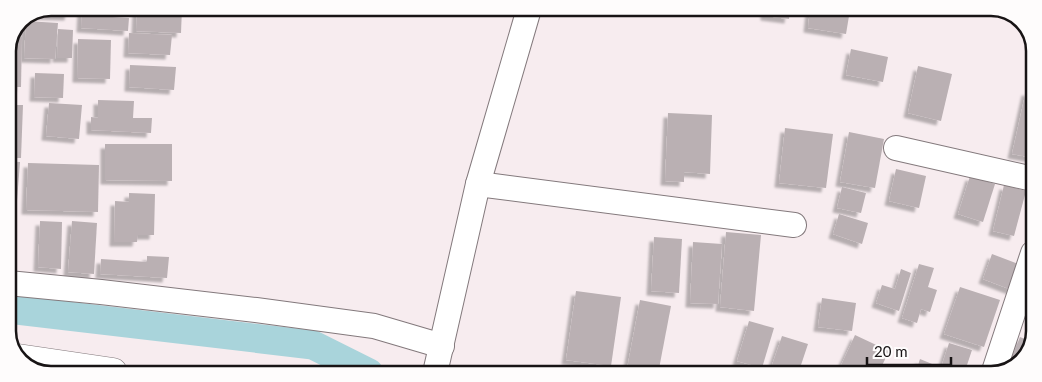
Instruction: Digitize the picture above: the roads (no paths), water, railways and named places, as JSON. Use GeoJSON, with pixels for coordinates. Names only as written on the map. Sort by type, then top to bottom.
{"type":"FeatureCollection","features":[{"type":"Feature","properties":{"kind":"main road"},"geometry":{"type":"LineString","coordinates":[[32,360],[72,366]]}},
{"type":"Feature","properties":{"kind":"street"},"geometry":{"type":"LineString","coordinates":[[440,366],[442,346],[478,184],[527,16]]}},
{"type":"Feature","properties":{"kind":"street"},"geometry":{"type":"LineString","coordinates":[[896,148],[1026,177]]}},
{"type":"Feature","properties":{"kind":"street"},"geometry":{"type":"LineString","coordinates":[[478,184],[794,225]]}},
{"type":"Feature","properties":{"kind":"street"},"geometry":{"type":"LineString","coordinates":[[996,365],[1026,274]]}},
{"type":"Feature","properties":{"kind":"street"},"geometry":{"type":"LineString","coordinates":[[16,284],[256,310],[374,326],[442,346]]}},
{"type":"Feature","properties":{"kind":"waterway"},"geometry":{"type":"LineString","coordinates":[[16,310],[313,345],[355,366]]}}]}
